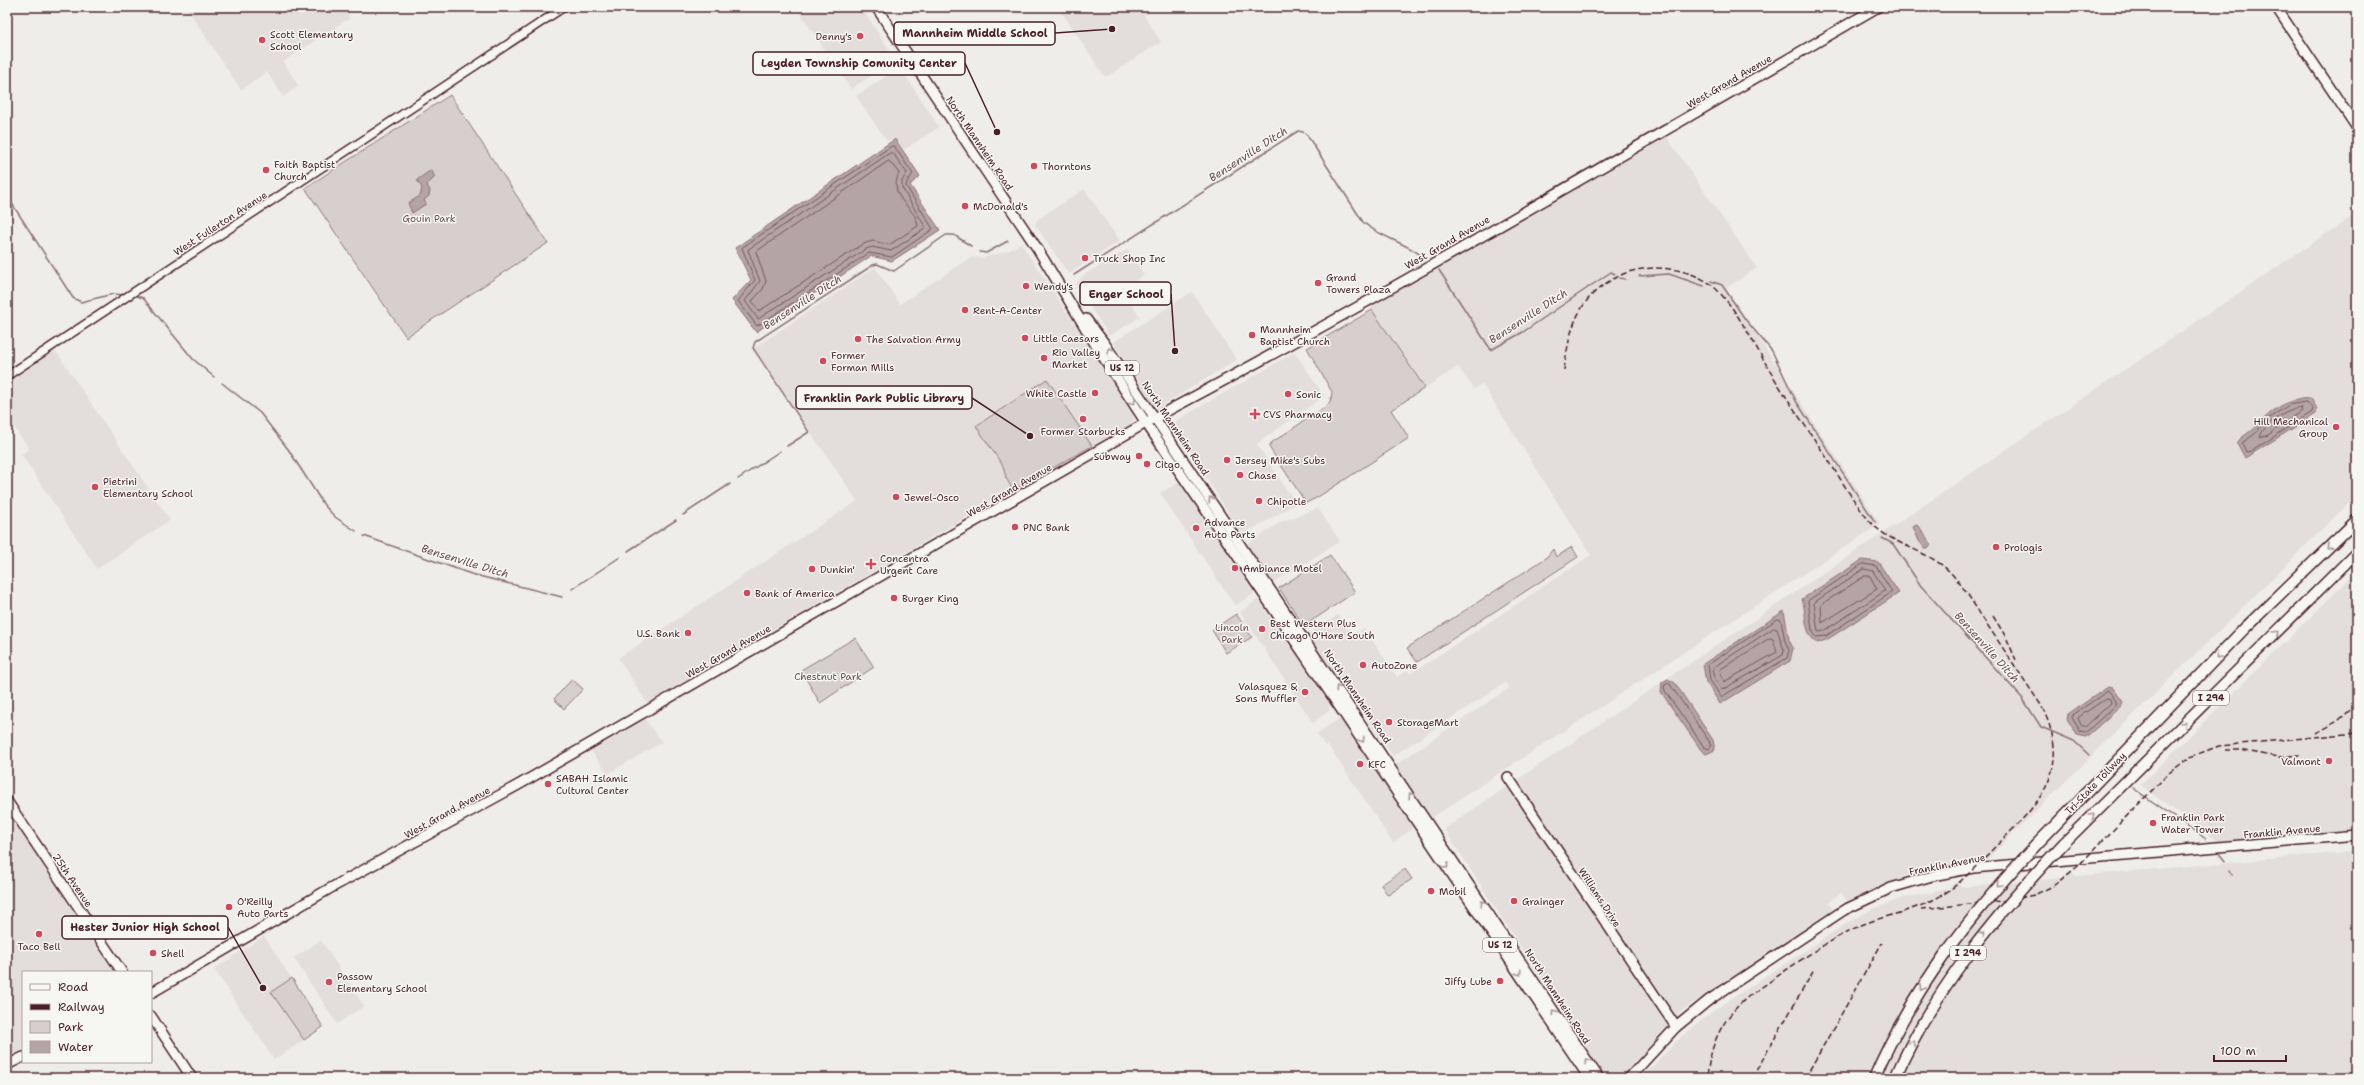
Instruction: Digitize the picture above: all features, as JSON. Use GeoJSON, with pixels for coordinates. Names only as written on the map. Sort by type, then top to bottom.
{"type":"FeatureCollection","features":[{"type":"Feature","properties":{"kind":"highway","name":"Tri-State Tollway"},"geometry":{"type":"LineString","coordinates":[[1874,1078],[1899,1027],[1921,990],[1961,930],[1993,890],[2245,628],[2357,520]]}},
{"type":"Feature","properties":{"kind":"highway","name":"Tri-State Tollway"},"geometry":{"type":"LineString","coordinates":[[1895,1078],[1934,1004],[1962,960],[2019,891],[2064,843],[2357,552]]}},
{"type":"Feature","properties":{"kind":"main road","name":"North Mannheim Road"},"geometry":{"type":"LineString","coordinates":[[876,7],[1064,292],[1098,349],[1146,423],[1589,1078]]}},
{"type":"Feature","properties":{"kind":"main road","name":"West Grand Avenue"},"geometry":{"type":"LineString","coordinates":[[152,992],[329,889],[520,784],[1156,417],[1344,314],[1878,7]]}},
{"type":"Feature","properties":{"kind":"main road"},"geometry":{"type":"LineString","coordinates":[[2276,7],[2357,128]]}},
{"type":"Feature","properties":{"kind":"main road","name":"North Mannheim Road"},"geometry":{"type":"LineString","coordinates":[[1064,292],[1105,344],[1156,417],[1599,1078]]}},
{"type":"Feature","properties":{"kind":"main road","name":"Williams Drive"},"geometry":{"type":"LineString","coordinates":[[1508,777],[1676,1027]]}},
{"type":"Feature","properties":{"kind":"main road","name":"25th Avenue"},"geometry":{"type":"LineString","coordinates":[[7,801],[121,971]]}},
{"type":"Feature","properties":{"kind":"main road","name":"Franklin Avenue"},"geometry":{"type":"LineString","coordinates":[[1629,1078],[1676,1027],[1709,1000],[1844,910],[1891,888],[1916,880],[1973,868],[2357,835]]}},
{"type":"Feature","properties":{"kind":"main road"},"geometry":{"type":"LineString","coordinates":[[152,1018],[192,1078]]}},
{"type":"Feature","properties":{"kind":"main road"},"geometry":{"type":"LineString","coordinates":[[7,1065],[22,1058]]}},
{"type":"Feature","properties":{"kind":"street","name":"West Fullerton Avenue"},"geometry":{"type":"LineString","coordinates":[[7,376],[564,7]]}},
{"type":"Feature","properties":{"kind":"shaded area","name":"Scott Elementary School"},"geometry":{"type":"Polygon","coordinates":[[[186,7],[342,7],[350,18],[283,62],[299,86],[283,97],[267,72],[241,90],[186,7]]]}},
{"type":"Feature","properties":{"kind":"shaded area"},"geometry":{"type":"Polygon","coordinates":[[[796,7],[861,7],[896,60],[851,89],[796,7]]]}},
{"type":"Feature","properties":{"kind":"shaded area"},"geometry":{"type":"Polygon","coordinates":[[[1058,7],[1157,7],[1144,15],[1161,42],[1105,77],[1058,7]]]}},
{"type":"Feature","properties":{"kind":"shaded area"},"geometry":{"type":"Polygon","coordinates":[[[900,67],[939,127],[904,150],[895,137],[887,141],[856,96],[900,67]]]}},
{"type":"Feature","properties":{"kind":"shaded area"},"geometry":{"type":"Polygon","coordinates":[[[1666,136],[1757,268],[1726,288],[1880,524],[1431,818],[1395,765],[1509,688],[1505,683],[1393,756],[1307,635],[1338,615],[1352,636],[1364,628],[1397,677],[1408,670],[1410,674],[1591,555],[1482,384],[1474,389],[1458,367],[1425,388],[1370,306],[1666,136]]]}},
{"type":"Feature","properties":{"kind":"shaded area"},"geometry":{"type":"Polygon","coordinates":[[[1084,189],[1120,241],[1069,274],[1035,225],[1037,220],[1084,189]]]}},
{"type":"Feature","properties":{"kind":"shaded area"},"geometry":{"type":"Polygon","coordinates":[[[2357,213],[2357,495],[1985,861],[1944,867],[1906,876],[1847,901],[1841,893],[1829,902],[1833,909],[1683,1010],[1621,1078],[1606,1078],[1444,829],[2357,213]]]}},
{"type":"Feature","properties":{"kind":"shaded area"},"geometry":{"type":"Polygon","coordinates":[[[1021,243],[1133,412],[1134,419],[1131,424],[1092,446],[1047,379],[976,426],[1003,466],[1006,478],[1013,490],[647,703],[618,658],[857,501],[754,348],[875,267],[900,304],[971,257],[982,258],[1010,250],[1021,243]]]}},
{"type":"Feature","properties":{"kind":"shaded area"},"geometry":{"type":"Polygon","coordinates":[[[1128,249],[1144,275],[1122,289],[1140,317],[1109,336],[1076,284],[1084,275],[1128,249]]]}},
{"type":"Feature","properties":{"kind":"shaded area"},"geometry":{"type":"Polygon","coordinates":[[[1192,292],[1237,360],[1156,409],[1113,342],[1192,292]]]}},
{"type":"Feature","properties":{"kind":"shaded area","name":"Pietrini Elementary School"},"geometry":{"type":"Polygon","coordinates":[[[55,350],[170,520],[97,569],[21,454],[29,449],[7,416],[7,382],[55,350]]]}},
{"type":"Feature","properties":{"kind":"shaded area"},"geometry":{"type":"Polygon","coordinates":[[[1295,352],[1324,396],[1257,444],[1296,504],[1242,535],[1172,423],[1295,352]]]}},
{"type":"Feature","properties":{"kind":"shaded area"},"geometry":{"type":"Polygon","coordinates":[[[1180,482],[1255,593],[1235,606],[1160,493],[1180,482]]]}},
{"type":"Feature","properties":{"kind":"shaded area"},"geometry":{"type":"Polygon","coordinates":[[[1318,508],[1340,541],[1273,583],[1247,544],[1281,522],[1318,508]]]}},
{"type":"Feature","properties":{"kind":"shaded area"},"geometry":{"type":"Polygon","coordinates":[[[2357,571],[2357,829],[2217,841],[2140,785],[2357,571]]]}},
{"type":"Feature","properties":{"kind":"shaded area"},"geometry":{"type":"Polygon","coordinates":[[[1257,600],[1260,601],[1330,705],[1329,711],[1313,723],[1240,612],[1257,600]]]}},
{"type":"Feature","properties":{"kind":"shaded area"},"geometry":{"type":"Polygon","coordinates":[[[645,719],[662,742],[608,774],[591,751],[645,719]]]}},
{"type":"Feature","properties":{"kind":"shaded area"},"geometry":{"type":"Polygon","coordinates":[[[1337,720],[1341,720],[1412,826],[1411,830],[1393,843],[1328,745],[1325,746],[1317,734],[1337,720]]]}},
{"type":"Feature","properties":{"kind":"shaded area"},"geometry":{"type":"Polygon","coordinates":[[[7,810],[113,971],[22,971],[22,1050],[7,1057],[7,810]]]}},
{"type":"Feature","properties":{"kind":"shaded area"},"geometry":{"type":"Polygon","coordinates":[[[2357,851],[2357,1078],[1641,1078],[1681,1037],[1714,1010],[1850,921],[1870,910],[1903,898],[1948,889],[1956,882],[1961,887],[2062,878],[2070,871],[2076,876],[2357,851]]]}},
{"type":"Feature","properties":{"kind":"shaded area"},"geometry":{"type":"Polygon","coordinates":[[[264,936],[323,1027],[274,1060],[214,969],[264,936]]]}},
{"type":"Feature","properties":{"kind":"shaded area","name":"Passow Elementary School"},"geometry":{"type":"Polygon","coordinates":[[[321,940],[364,1006],[337,1024],[294,958],[321,940]]]}},
{"type":"Feature","properties":{"kind":"green space","name":"Gouin Park"},"geometry":{"type":"Polygon","coordinates":[[[450,95],[548,243],[406,337],[305,188],[450,95]]]}},
{"type":"Feature","properties":{"kind":"green space"},"geometry":{"type":"Polygon","coordinates":[[[1372,310],[1425,388],[1391,410],[1409,438],[1318,497],[1306,503],[1269,447],[1271,443],[1328,405],[1331,399],[1332,392],[1307,348],[1372,310]]]}},
{"type":"Feature","properties":{"kind":"green space"},"geometry":{"type":"Polygon","coordinates":[[[1047,379],[1092,446],[1013,490],[1006,478],[1003,466],[976,426],[1047,379]]]}},
{"type":"Feature","properties":{"kind":"green space"},"geometry":{"type":"Polygon","coordinates":[[[1572,547],[1578,557],[1417,662],[1407,648],[1546,558],[1553,549],[1556,557],[1572,547]]]}},
{"type":"Feature","properties":{"kind":"green space"},"geometry":{"type":"Polygon","coordinates":[[[1330,555],[1355,592],[1304,626],[1279,588],[1330,555]]]}},
{"type":"Feature","properties":{"kind":"green space","name":"Lincoln Park"},"geometry":{"type":"Polygon","coordinates":[[[1236,614],[1252,637],[1226,653],[1212,630],[1236,614]]]}},
{"type":"Feature","properties":{"kind":"green space","name":"Chestnut Park"},"geometry":{"type":"Polygon","coordinates":[[[855,638],[874,667],[820,703],[801,670],[855,638]]]}},
{"type":"Feature","properties":{"kind":"green space"},"geometry":{"type":"Polygon","coordinates":[[[572,679],[583,689],[564,709],[554,699],[572,679]]]}},
{"type":"Feature","properties":{"kind":"green space"},"geometry":{"type":"Polygon","coordinates":[[[1405,869],[1412,879],[1388,895],[1381,885],[1405,869]]]}},
{"type":"Feature","properties":{"kind":"green space"},"geometry":{"type":"Polygon","coordinates":[[[292,978],[323,1027],[304,1040],[271,992],[292,978]]]}},
{"type":"Feature","properties":{"kind":"water"},"geometry":{"type":"Polygon","coordinates":[[[895,139],[920,176],[910,185],[940,230],[892,261],[871,256],[756,332],[732,300],[751,280],[735,248],[895,139]]]}},
{"type":"Feature","properties":{"kind":"water"},"geometry":{"type":"Polygon","coordinates":[[[431,170],[435,177],[427,185],[430,191],[429,196],[424,200],[426,204],[412,213],[408,203],[420,196],[422,188],[417,180],[431,170]]]}},
{"type":"Feature","properties":{"kind":"water"},"geometry":{"type":"Polygon","coordinates":[[[2311,398],[2317,409],[2316,414],[2245,458],[2237,443],[2241,438],[2284,404],[2311,398]]]}},
{"type":"Feature","properties":{"kind":"water"},"geometry":{"type":"Polygon","coordinates":[[[1916,525],[1919,526],[1931,544],[1928,548],[1925,548],[1919,541],[1913,527],[1916,525]]]}},
{"type":"Feature","properties":{"kind":"water"},"geometry":{"type":"Polygon","coordinates":[[[1862,560],[1878,562],[1899,593],[1828,639],[1818,643],[1813,639],[1808,630],[1802,599],[1862,560]]]}},
{"type":"Feature","properties":{"kind":"water"},"geometry":{"type":"Polygon","coordinates":[[[1784,611],[1789,640],[1793,648],[1790,661],[1720,704],[1706,682],[1703,664],[1784,611]]]}},
{"type":"Feature","properties":{"kind":"water"},"geometry":{"type":"Polygon","coordinates":[[[1668,679],[1675,683],[1713,740],[1715,750],[1706,754],[1701,750],[1661,692],[1662,682],[1668,679]]]}},
{"type":"Feature","properties":{"kind":"water"},"geometry":{"type":"Polygon","coordinates":[[[2108,687],[2113,688],[2123,702],[2121,706],[2086,737],[2077,735],[2067,719],[2068,714],[2108,687]]]}},
{"type":"Feature","properties":{"kind":"waterway","name":"Bensenville Ditch"},"geometry":{"type":"LineString","coordinates":[[1074,275],[1298,131],[1307,135],[1363,222],[1376,232],[1407,246],[1422,256]]}},
{"type":"Feature","properties":{"kind":"waterway"},"geometry":{"type":"LineString","coordinates":[[7,196],[73,298],[81,302],[113,294],[125,295]]}},
{"type":"Feature","properties":{"kind":"waterway","name":"Bensenville Ditch"},"geometry":{"type":"LineString","coordinates":[[787,446],[809,432],[753,348],[755,342],[873,265],[877,264],[894,271],[946,235],[954,235],[971,246]]}},
{"type":"Feature","properties":{"kind":"waterway","name":"Bensenville Ditch"},"geometry":{"type":"LineString","coordinates":[[980,252],[986,253],[1008,241]]}},
{"type":"Feature","properties":{"kind":"waterway","name":"Bensenville Ditch"},"geometry":{"type":"LineString","coordinates":[[1439,270],[1491,350],[1523,332],[1611,272],[1615,274]]}},
{"type":"Feature","properties":{"kind":"waterway","name":"Bensenville Ditch"},"geometry":{"type":"LineString","coordinates":[[1639,276],[1669,274],[1704,286]]}},
{"type":"Feature","properties":{"kind":"waterway","name":"Bensenville Ditch"},"geometry":{"type":"LineString","coordinates":[[1619,278],[1625,279]]}},
{"type":"Feature","properties":{"kind":"waterway","name":"Bensenville Ditch"},"geometry":{"type":"LineString","coordinates":[[1711,281],[1722,285],[1745,319],[1772,351],[1796,401],[1875,522]]}},
{"type":"Feature","properties":{"kind":"waterway"},"geometry":{"type":"LineString","coordinates":[[134,295],[143,298],[193,359],[214,377]]}},
{"type":"Feature","properties":{"kind":"waterway","name":"Bensenville Ditch"},"geometry":{"type":"LineString","coordinates":[[222,383],[260,413],[288,449],[324,505],[335,517],[356,531]]}},
{"type":"Feature","properties":{"kind":"waterway","name":"Bensenville Ditch"},"geometry":{"type":"LineString","coordinates":[[738,479],[780,451]]}},
{"type":"Feature","properties":{"kind":"waterway","name":"Bensenville Ditch"},"geometry":{"type":"LineString","coordinates":[[683,515],[730,484]]}},
{"type":"Feature","properties":{"kind":"waterway","name":"Bensenville Ditch"},"geometry":{"type":"LineString","coordinates":[[628,551],[676,520]]}},
{"type":"Feature","properties":{"kind":"waterway","name":"Bensenville Ditch"},"geometry":{"type":"LineString","coordinates":[[364,536],[471,574],[562,597]]}},
{"type":"Feature","properties":{"kind":"waterway","name":"Bensenville Ditch"},"geometry":{"type":"LineString","coordinates":[[1882,538],[1893,544],[1921,586],[2023,699],[2041,727],[2074,741],[2089,755]]}},
{"type":"Feature","properties":{"kind":"waterway","name":"Bensenville Ditch"},"geometry":{"type":"LineString","coordinates":[[572,589],[620,557]]}},
{"type":"Feature","properties":{"kind":"waterway","name":"Bensenville Ditch"},"geometry":{"type":"LineString","coordinates":[[2133,788],[2206,839]]}},
{"type":"Feature","properties":{"kind":"waterway","name":"Bensenville Ditch"},"geometry":{"type":"LineString","coordinates":[[2218,852],[2225,861]]}},
{"type":"Feature","properties":{"kind":"waterway","name":"Bensenville Ditch"},"geometry":{"type":"LineString","coordinates":[[2229,871],[2231,875]]}},
{"type":"Feature","properties":{"kind":"waterway"},"geometry":{"type":"LineString","coordinates":[[2345,1078],[2354,1078]]}},
{"type":"Feature","properties":{"kind":"railway"},"geometry":{"type":"LineString","coordinates":[[1564,370],[1569,339],[1573,326],[1586,302],[1606,283],[1631,271],[1654,268],[1666,268],[1689,273],[1709,283],[1718,291],[1736,313],[1786,397],[1867,518],[1885,534],[1939,563],[1954,576],[1968,594],[2041,705],[2051,729],[2054,750],[2053,769],[2037,802],[2024,818],[1951,889],[1925,904],[1873,921],[1839,936],[1749,996],[1731,1013],[1719,1032],[1711,1054],[1707,1078]]}},
{"type":"Feature","properties":{"kind":"railway"},"geometry":{"type":"LineString","coordinates":[[1993,616],[2006,637],[2016,660]]}},
{"type":"Feature","properties":{"kind":"railway"},"geometry":{"type":"LineString","coordinates":[[2315,733],[2338,721],[2357,704]]}},
{"type":"Feature","properties":{"kind":"railway"},"geometry":{"type":"LineString","coordinates":[[1921,909],[2010,900],[2034,895],[2053,886],[2077,867],[2169,773],[2190,757],[2219,746],[2357,733]]}},
{"type":"Feature","properties":{"kind":"railway"},"geometry":{"type":"LineString","coordinates":[[2225,750],[2240,750],[2278,757],[2300,755]]}},
{"type":"Feature","properties":{"kind":"railway"},"geometry":{"type":"LineString","coordinates":[[1805,1078],[1882,943]]}},
{"type":"Feature","properties":{"kind":"railway"},"geometry":{"type":"LineString","coordinates":[[1752,1078],[1814,970]]}},
{"type":"Feature","properties":{"kind":"place","name":"Mannheim Middle School"},"geometry":{"type":"Point","coordinates":[1112,29]}},
{"type":"Feature","properties":{"kind":"place","name":"Denny's"},"geometry":{"type":"Point","coordinates":[860,36]}},
{"type":"Feature","properties":{"kind":"place","name":"Scott Elementary School"},"geometry":{"type":"Point","coordinates":[262,40]}},
{"type":"Feature","properties":{"kind":"place","name":"Leyden Township Comunity Center"},"geometry":{"type":"Point","coordinates":[997,132]}},
{"type":"Feature","properties":{"kind":"place","name":"Thorntons"},"geometry":{"type":"Point","coordinates":[1034,166]}},
{"type":"Feature","properties":{"kind":"place","name":"Faith Baptist Church"},"geometry":{"type":"Point","coordinates":[266,170]}},
{"type":"Feature","properties":{"kind":"place","name":"McDonald's"},"geometry":{"type":"Point","coordinates":[965,206]}},
{"type":"Feature","properties":{"kind":"place","name":"Truck Shop Inc"},"geometry":{"type":"Point","coordinates":[1085,258]}},
{"type":"Feature","properties":{"kind":"place","name":"Grand Towers Plaza"},"geometry":{"type":"Point","coordinates":[1318,283]}},
{"type":"Feature","properties":{"kind":"place","name":"Wendy's"},"geometry":{"type":"Point","coordinates":[1026,286]}},
{"type":"Feature","properties":{"kind":"place","name":"Rent-A-Center"},"geometry":{"type":"Point","coordinates":[965,310]}},
{"type":"Feature","properties":{"kind":"place","name":"Mannheim Baptist Church"},"geometry":{"type":"Point","coordinates":[1252,335]}},
{"type":"Feature","properties":{"kind":"place","name":"Little Caesars"},"geometry":{"type":"Point","coordinates":[1025,338]}},
{"type":"Feature","properties":{"kind":"place","name":"The Salvation Army"},"geometry":{"type":"Point","coordinates":[858,339]}},
{"type":"Feature","properties":{"kind":"place","name":"Enger School"},"geometry":{"type":"Point","coordinates":[1175,351]}},
{"type":"Feature","properties":{"kind":"place","name":"Rio Valley Market"},"geometry":{"type":"Point","coordinates":[1044,358]}},
{"type":"Feature","properties":{"kind":"place","name":"Former Forman Mills"},"geometry":{"type":"Point","coordinates":[823,361]}},
{"type":"Feature","properties":{"kind":"place","name":"White Castle"},"geometry":{"type":"Point","coordinates":[1095,393]}},
{"type":"Feature","properties":{"kind":"place","name":"Sonic"},"geometry":{"type":"Point","coordinates":[1288,394]}},
{"type":"Feature","properties":{"kind":"place","name":"CVS Pharmacy"},"geometry":{"type":"Point","coordinates":[1255,414]}},
{"type":"Feature","properties":{"kind":"place","name":"Former Starbucks"},"geometry":{"type":"Point","coordinates":[1083,419]}},
{"type":"Feature","properties":{"kind":"place","name":"Hill Mechanical Group"},"geometry":{"type":"Point","coordinates":[2336,427]}},
{"type":"Feature","properties":{"kind":"place","name":"Franklin Park Public Library"},"geometry":{"type":"Point","coordinates":[1030,436]}},
{"type":"Feature","properties":{"kind":"place","name":"Subway"},"geometry":{"type":"Point","coordinates":[1139,456]}},
{"type":"Feature","properties":{"kind":"place","name":"Jersey Mike's Subs"},"geometry":{"type":"Point","coordinates":[1227,460]}},
{"type":"Feature","properties":{"kind":"place","name":"Citgo"},"geometry":{"type":"Point","coordinates":[1147,464]}},
{"type":"Feature","properties":{"kind":"place","name":"Chase"},"geometry":{"type":"Point","coordinates":[1240,475]}},
{"type":"Feature","properties":{"kind":"place","name":"Pietrini Elementary School"},"geometry":{"type":"Point","coordinates":[95,487]}},
{"type":"Feature","properties":{"kind":"place","name":"Jewel-Osco"},"geometry":{"type":"Point","coordinates":[896,497]}},
{"type":"Feature","properties":{"kind":"place","name":"Chipotle"},"geometry":{"type":"Point","coordinates":[1259,501]}},
{"type":"Feature","properties":{"kind":"place","name":"PNC Bank"},"geometry":{"type":"Point","coordinates":[1015,527]}},
{"type":"Feature","properties":{"kind":"place","name":"Advance Auto Parts"},"geometry":{"type":"Point","coordinates":[1196,528]}},
{"type":"Feature","properties":{"kind":"place","name":"Prologis"},"geometry":{"type":"Point","coordinates":[1996,547]}},
{"type":"Feature","properties":{"kind":"place","name":"Concentra Urgent Care"},"geometry":{"type":"Point","coordinates":[871,564]}},
{"type":"Feature","properties":{"kind":"place","name":"Ambiance Motel"},"geometry":{"type":"Point","coordinates":[1235,568]}},
{"type":"Feature","properties":{"kind":"place","name":"Dunkin'"},"geometry":{"type":"Point","coordinates":[812,569]}},
{"type":"Feature","properties":{"kind":"place","name":"Bank of America"},"geometry":{"type":"Point","coordinates":[747,593]}},
{"type":"Feature","properties":{"kind":"place","name":"Burger King"},"geometry":{"type":"Point","coordinates":[894,598]}},
{"type":"Feature","properties":{"kind":"place","name":"Best Western Plus Chicago O'Hare South"},"geometry":{"type":"Point","coordinates":[1262,629]}},
{"type":"Feature","properties":{"kind":"place","name":"U.S. Bank"},"geometry":{"type":"Point","coordinates":[688,633]}},
{"type":"Feature","properties":{"kind":"place","name":"AutoZone"},"geometry":{"type":"Point","coordinates":[1363,665]}},
{"type":"Feature","properties":{"kind":"place","name":"Valasquez & Sons Muffler"},"geometry":{"type":"Point","coordinates":[1305,692]}},
{"type":"Feature","properties":{"kind":"place","name":"StorageMart"},"geometry":{"type":"Point","coordinates":[1389,722]}},
{"type":"Feature","properties":{"kind":"place","name":"Valmont"},"geometry":{"type":"Point","coordinates":[2329,761]}},
{"type":"Feature","properties":{"kind":"place","name":"KFC"},"geometry":{"type":"Point","coordinates":[1360,764]}},
{"type":"Feature","properties":{"kind":"place","name":"SABAH Islamic Cultural Center"},"geometry":{"type":"Point","coordinates":[548,784]}},
{"type":"Feature","properties":{"kind":"place","name":"Franklin Park Water Tower"},"geometry":{"type":"Point","coordinates":[2153,823]}},
{"type":"Feature","properties":{"kind":"place","name":"Mobil"},"geometry":{"type":"Point","coordinates":[1431,891]}},
{"type":"Feature","properties":{"kind":"place","name":"Grainger"},"geometry":{"type":"Point","coordinates":[1514,901]}},
{"type":"Feature","properties":{"kind":"place","name":"O'Reilly Auto Parts"},"geometry":{"type":"Point","coordinates":[229,907]}},
{"type":"Feature","properties":{"kind":"place","name":"Taco Bell"},"geometry":{"type":"Point","coordinates":[39,934]}},
{"type":"Feature","properties":{"kind":"place","name":"Shell"},"geometry":{"type":"Point","coordinates":[153,953]}},
{"type":"Feature","properties":{"kind":"place","name":"Jiffy Lube"},"geometry":{"type":"Point","coordinates":[1500,981]}},
{"type":"Feature","properties":{"kind":"place","name":"Passow Elementary School"},"geometry":{"type":"Point","coordinates":[329,982]}},
{"type":"Feature","properties":{"kind":"place","name":"Hester Junior High School"},"geometry":{"type":"Point","coordinates":[263,988]}}]}
